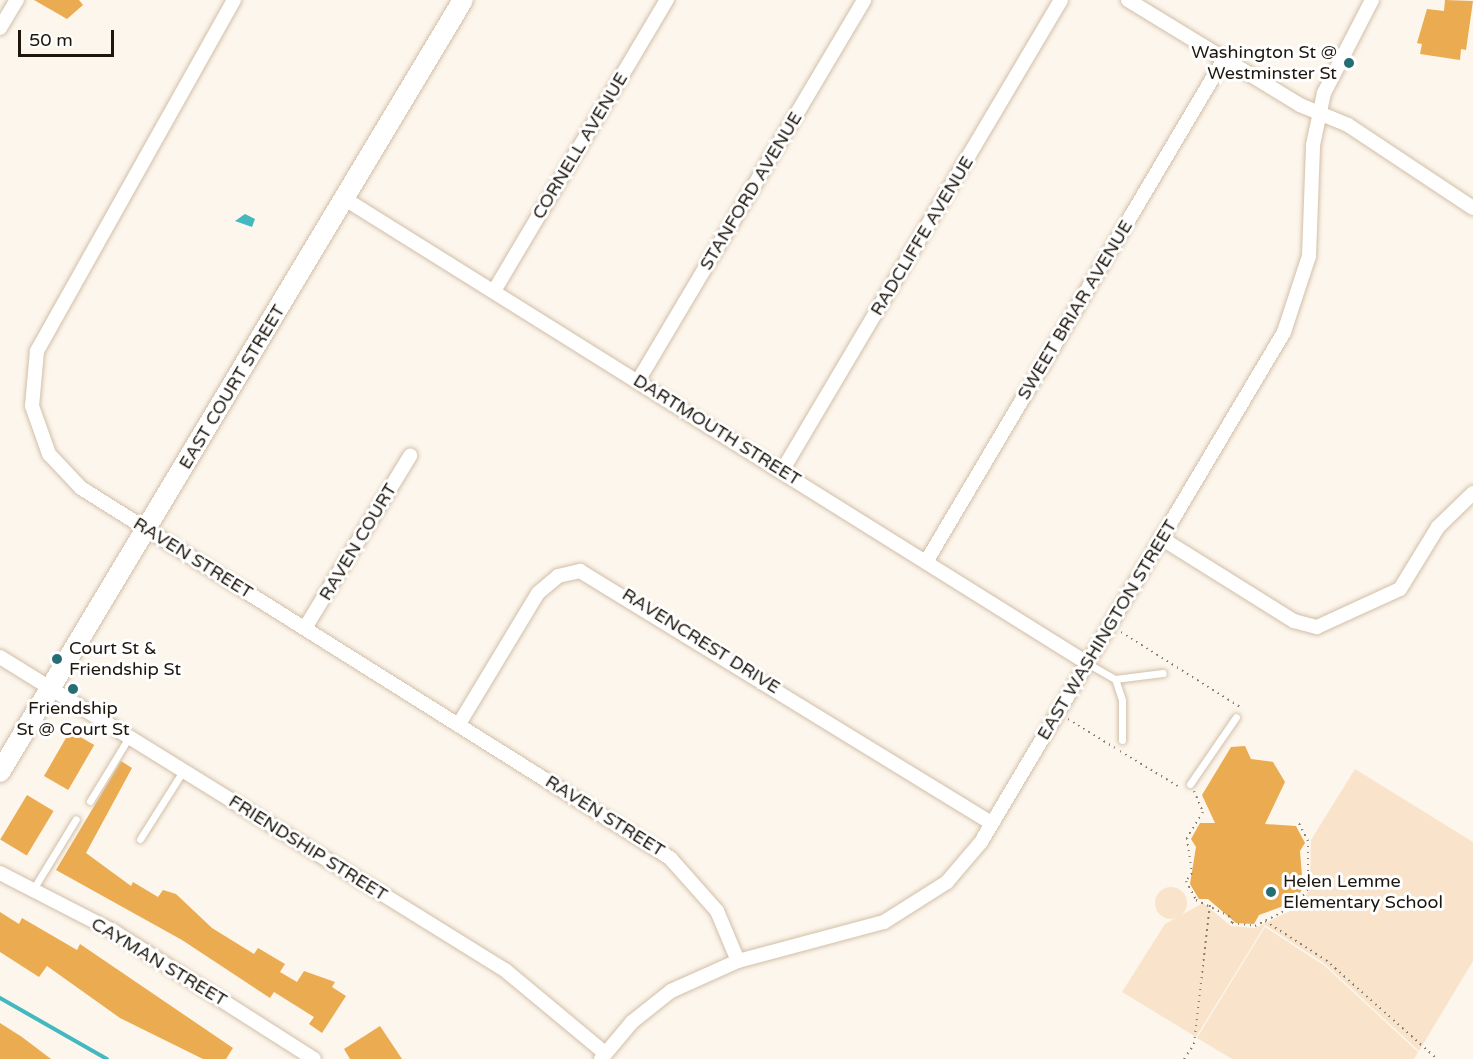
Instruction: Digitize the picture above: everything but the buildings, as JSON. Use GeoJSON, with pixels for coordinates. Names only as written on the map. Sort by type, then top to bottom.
{"type":"FeatureCollection","features":[{"type":"Feature","properties":{"kind":"street"},"geometry":{"type":"LineString","coordinates":[[0,28],[17,0]]}},
{"type":"Feature","properties":{"kind":"street","name":"RAVEN STREET"},"geometry":{"type":"LineString","coordinates":[[234,0],[44,335],[33,368],[32,406],[49,454],[81,488],[670,858],[717,911],[738,961]]}},
{"type":"Feature","properties":{"kind":"street","name":"EAST COURT STREET"},"geometry":{"type":"LineString","coordinates":[[0,772],[463,0]]}},
{"type":"Feature","properties":{"kind":"street","name":"CORNELL AVENUE"},"geometry":{"type":"LineString","coordinates":[[494,291],[667,0]]}},
{"type":"Feature","properties":{"kind":"street","name":"STANFORD AVENUE"},"geometry":{"type":"LineString","coordinates":[[638,381],[864,0]]}},
{"type":"Feature","properties":{"kind":"street","name":"RADCLIFFE AVENUE"},"geometry":{"type":"LineString","coordinates":[[782,471],[1061,0]]}},
{"type":"Feature","properties":{"kind":"street"},"geometry":{"type":"LineString","coordinates":[[1128,0],[1224,59],[1319,113],[1348,125],[1473,208]]}},
{"type":"Feature","properties":{"kind":"street","name":"EAST WASHINGTON STREET"},"geometry":{"type":"LineString","coordinates":[[603,1056],[632,1022],[671,991],[738,961],[863,930],[910,909],[960,867],[992,823],[1295,307],[1311,247],[1311,176],[1319,113],[1333,70],[1372,0]]}},
{"type":"Feature","properties":{"kind":"street","name":"SWEET BRIAR AVENUE"},"geometry":{"type":"LineString","coordinates":[[926,562],[1224,59]]}},
{"type":"Feature","properties":{"kind":"street","name":"DARTMOUTH STREET"},"geometry":{"type":"LineString","coordinates":[[345,199],[1087,663]]}},
{"type":"Feature","properties":{"kind":"street","name":"RAVEN COURT"},"geometry":{"type":"LineString","coordinates":[[305,628],[410,456]]}},
{"type":"Feature","properties":{"kind":"street"},"geometry":{"type":"LineString","coordinates":[[1161,538],[1294,621],[1317,627],[1400,589],[1438,527],[1473,494]]}},
{"type":"Feature","properties":{"kind":"street","name":"RAVENCREST DRIVE"},"geometry":{"type":"LineString","coordinates":[[459,724],[538,593],[558,576],[580,571],[992,823]]}},
{"type":"Feature","properties":{"kind":"street","name":"FRIENDSHIP STREET"},"geometry":{"type":"LineString","coordinates":[[0,657],[505,970],[603,1056]]}},
{"type":"Feature","properties":{"kind":"street","name":"CAYMAN STREET"},"geometry":{"type":"LineString","coordinates":[[0,873],[113,931],[314,1059]]}},
{"type":"Feature","properties":{"kind":"lane"},"geometry":{"type":"LineString","coordinates":[[1087,663],[1115,679],[1163,673]]}},
{"type":"Feature","properties":{"kind":"lane"},"geometry":{"type":"LineString","coordinates":[[1115,679],[1122,700],[1122,741]]}},
{"type":"Feature","properties":{"kind":"lane"},"geometry":{"type":"LineString","coordinates":[[1190,784],[1236,717]]}},
{"type":"Feature","properties":{"kind":"lane"},"geometry":{"type":"LineString","coordinates":[[90,801],[129,737]]}},
{"type":"Feature","properties":{"kind":"lane"},"geometry":{"type":"LineString","coordinates":[[140,839],[183,771]]}},
{"type":"Feature","properties":{"kind":"lane"},"geometry":{"type":"LineString","coordinates":[[32,891],[76,819]]}},
{"type":"Feature","properties":{"kind":"path"},"geometry":{"type":"LineString","coordinates":[[1118,631],[1242,708],[1236,717]]}},
{"type":"Feature","properties":{"kind":"path"},"geometry":{"type":"LineString","coordinates":[[1067,718],[1197,798]]}},
{"type":"Feature","properties":{"kind":"path"},"geometry":{"type":"LineString","coordinates":[[1190,784],[1203,812],[1187,838],[1192,873],[1186,881],[1196,900],[1210,904],[1232,923],[1265,921],[1296,905],[1308,889],[1308,841],[1299,823]]}},
{"type":"Feature","properties":{"kind":"path"},"geometry":{"type":"LineString","coordinates":[[1184,1059],[1194,1044],[1210,904]]}},
{"type":"Feature","properties":{"kind":"path"},"geometry":{"type":"LineString","coordinates":[[1265,921],[1326,960],[1437,1059]]}},
{"type":"Feature","properties":{"kind":"shaded area"},"geometry":{"type":"Polygon","coordinates":[[[1355,769],[1473,842],[1473,961],[1419,1051],[1325,964],[1265,925],[1196,1037],[1122,992],[1165,924],[1203,903],[1231,926],[1255,928],[1298,907],[1310,889],[1311,840],[1355,769]]]}},
{"type":"Feature","properties":{"kind":"shaded area"},"geometry":{"type":"Polygon","coordinates":[[[1171,887],[1183,891],[1187,903],[1183,915],[1171,919],[1159,915],[1155,903],[1159,891],[1171,887]]]}},
{"type":"Feature","properties":{"kind":"shaded area"},"geometry":{"type":"Polygon","coordinates":[[[1265,927],[1325,966],[1418,1052],[1414,1059],[1232,1059],[1197,1038],[1265,927]]]}},
{"type":"Feature","properties":{"kind":"water"},"geometry":{"type":"Polygon","coordinates":[[[245,214],[255,219],[252,227],[235,221],[245,214]]]}},
{"type":"Feature","properties":{"kind":"waterway"},"geometry":{"type":"LineString","coordinates":[[0,998],[107,1059]]}},
{"type":"Feature","properties":{"kind":"place","name":"Washington St @ Westminster St"},"geometry":{"type":"Point","coordinates":[1349,63]}},
{"type":"Feature","properties":{"kind":"place","name":"Court St & Friendship St"},"geometry":{"type":"Point","coordinates":[57,659]}},
{"type":"Feature","properties":{"kind":"place","name":"Friendship St @ Court St"},"geometry":{"type":"Point","coordinates":[73,689]}},
{"type":"Feature","properties":{"kind":"place","name":"Helen Lemme Elementary School"},"geometry":{"type":"Point","coordinates":[1271,892]}}]}
